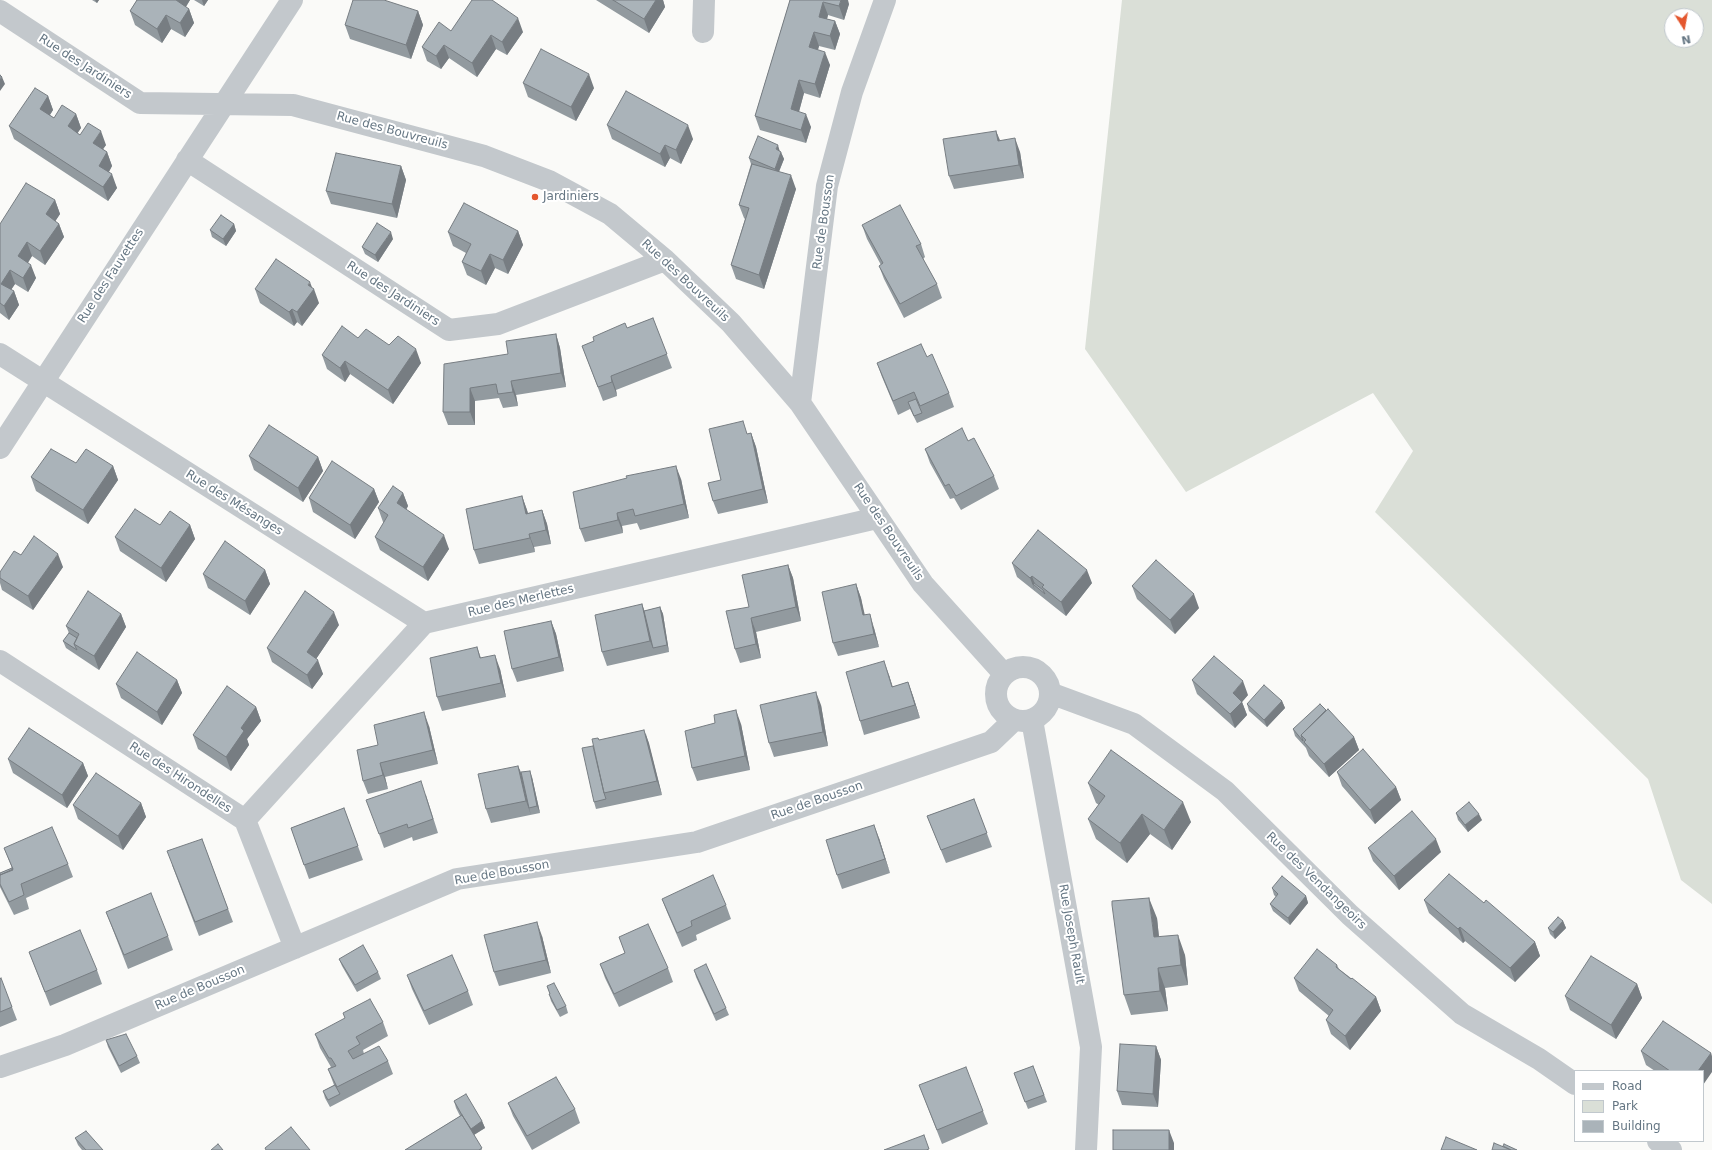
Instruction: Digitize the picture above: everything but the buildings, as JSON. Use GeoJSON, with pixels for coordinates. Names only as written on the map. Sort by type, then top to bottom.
{"type":"FeatureCollection","features":[{"type":"Feature","properties":{"kind":"street","name":"Rue des Fauvettes"},"geometry":{"type":"LineString","coordinates":[[0,448],[292,0]]}},
{"type":"Feature","properties":{"kind":"street"},"geometry":{"type":"LineString","coordinates":[[703,32],[704,0]]}},
{"type":"Feature","properties":{"kind":"street","name":"Rue de Bousson"},"geometry":{"type":"LineString","coordinates":[[800,403],[827,186],[852,92],[885,0]]}},
{"type":"Feature","properties":{"kind":"street","name":"Rue des Jardiniers"},"geometry":{"type":"LineString","coordinates":[[0,11],[140,103],[223,105]]}},
{"type":"Feature","properties":{"kind":"street","name":"Rue des Bouvreuils"},"geometry":{"type":"LineString","coordinates":[[223,105],[293,105],[484,156],[549,181],[610,214],[665,260],[731,323],[800,403],[923,584],[1004,674]]}},
{"type":"Feature","properties":{"kind":"street","name":"Rue des Jardiniers"},"geometry":{"type":"LineString","coordinates":[[187,160],[448,330],[498,324],[665,260]]}},
{"type":"Feature","properties":{"kind":"street","name":"Rue des Mésanges"},"geometry":{"type":"LineString","coordinates":[[0,354],[424,623]]}},
{"type":"Feature","properties":{"kind":"street","name":"Rue des Merlettes"},"geometry":{"type":"LineString","coordinates":[[424,623],[878,518]]}},
{"type":"Feature","properties":{"kind":"street"},"geometry":{"type":"LineString","coordinates":[[245,820],[424,623]]}},
{"type":"Feature","properties":{"kind":"street","name":"Rue des Hirondelles"},"geometry":{"type":"LineString","coordinates":[[0,661],[245,820],[295,948]]}},
{"type":"Feature","properties":{"kind":"street"},"geometry":{"type":"LineString","coordinates":[[1020,667],[1037,670],[1044,676],[1048,684],[1050,694],[1046,709],[1040,716],[1023,720],[1006,715],[996,700],[997,687],[1004,674],[1011,669],[1020,667]]}},
{"type":"Feature","properties":{"kind":"street","name":"Rue des Vendangeoirs"},"geometry":{"type":"LineString","coordinates":[[1050,694],[1134,724],[1225,791],[1350,915],[1462,1014],[1539,1059],[1574,1083]]}},
{"type":"Feature","properties":{"kind":"street","name":"Rue de Bousson"},"geometry":{"type":"LineString","coordinates":[[0,1067],[65,1045],[457,879],[697,842],[991,742],[1023,720]]}},
{"type":"Feature","properties":{"kind":"street","name":"Rue Joseph Rault"},"geometry":{"type":"LineString","coordinates":[[1023,720],[1091,1047],[1086,1150]]}},
{"type":"Feature","properties":{"kind":"street"},"geometry":{"type":"LineString","coordinates":[[1659,1142],[1671,1150]]}},
{"type":"Feature","properties":{"kind":"green space"},"geometry":{"type":"Polygon","coordinates":[[[1122,0],[1712,0],[1712,904],[1681,880],[1648,779],[1375,512],[1413,451],[1373,393],[1186,492],[1085,349],[1122,0]]]}},
{"type":"Feature","properties":{"kind":"place","name":"Jardiniers"},"geometry":{"type":"Point","coordinates":[535,197]}}]}
